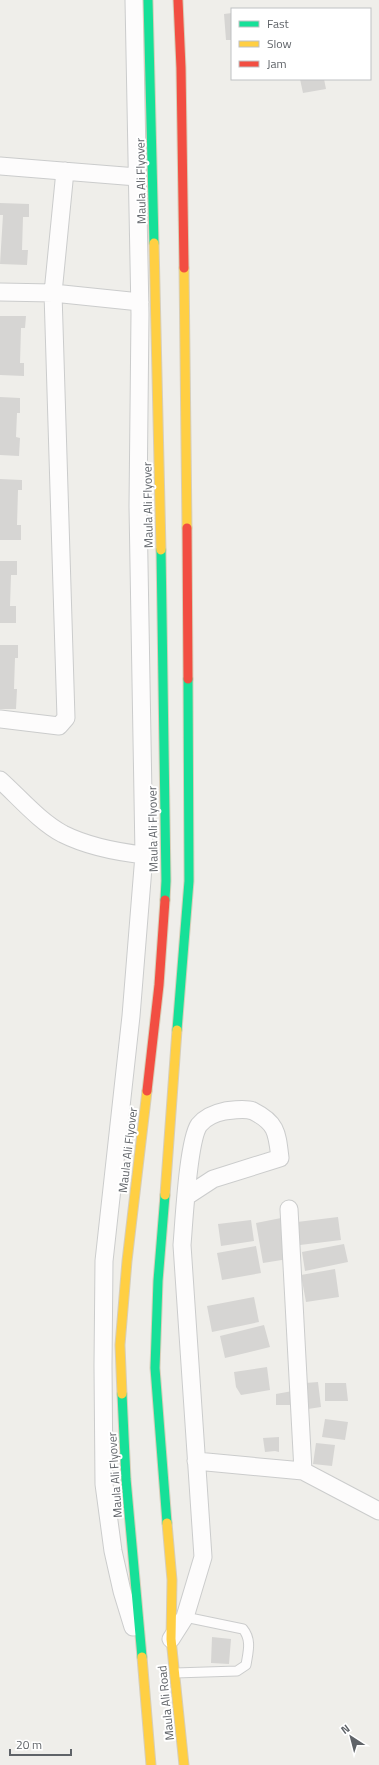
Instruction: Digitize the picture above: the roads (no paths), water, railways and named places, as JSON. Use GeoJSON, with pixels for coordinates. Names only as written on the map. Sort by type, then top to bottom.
{"type":"FeatureCollection","features":[{"type":"Feature","properties":{"kind":"main road","name":"Maula Ali Flyover"},"geometry":{"type":"LineString","coordinates":[[141,1654],[126,1478],[120,1345],[127,1261],[159,985],[166,881],[159,457],[148,0]]}},
{"type":"Feature","properties":{"kind":"main road"},"geometry":{"type":"LineString","coordinates":[[171,1639],[172,1580],[154,1368],[158,1281],[189,881],[186,645],[186,439],[181,68],[178,0]]}},
{"type":"Feature","properties":{"kind":"main road","name":"Maula Ali Road"},"geometry":{"type":"LineString","coordinates":[[171,1639],[175,1673],[176,1714],[184,1765]]}},
{"type":"Feature","properties":{"kind":"main road","name":"Maula Ali Road"},"geometry":{"type":"LineString","coordinates":[[141,1654],[151,1765]]}},
{"type":"Feature","properties":{"kind":"main road"},"geometry":{"type":"LineString","coordinates":[[146,1718],[159,1716]]}},
{"type":"Feature","properties":{"kind":"street"},"geometry":{"type":"LineString","coordinates":[[134,0],[140,302],[138,506],[144,855],[132,1016],[104,1262],[102,1366],[104,1484],[113,1551],[122,1591],[141,1654]]}},
{"type":"Feature","properties":{"kind":"street"},"geometry":{"type":"LineString","coordinates":[[0,166],[137,177]]}},
{"type":"Feature","properties":{"kind":"street"},"geometry":{"type":"LineString","coordinates":[[0,719],[59,726],[66,718],[53,293],[65,171]]}},
{"type":"Feature","properties":{"kind":"street"},"geometry":{"type":"LineString","coordinates":[[0,292],[53,293],[140,302]]}},
{"type":"Feature","properties":{"kind":"street"},"geometry":{"type":"LineString","coordinates":[[0,780],[39,816],[62,833],[78,840],[126,853],[144,855]]}},
{"type":"Feature","properties":{"kind":"street"},"geometry":{"type":"LineString","coordinates":[[171,1639],[185,1617],[203,1557],[182,1246],[187,1196],[193,1138],[199,1125],[212,1114],[234,1110],[249,1110],[263,1117],[276,1131],[280,1158],[214,1180],[187,1196]]}},
{"type":"Feature","properties":{"kind":"street"},"geometry":{"type":"LineString","coordinates":[[290,1209],[303,1471]]}},
{"type":"Feature","properties":{"kind":"street"},"geometry":{"type":"LineString","coordinates":[[196,1461],[303,1471],[379,1511]]}},
{"type":"Feature","properties":{"kind":"lane"},"geometry":{"type":"LineString","coordinates":[[175,1673],[237,1671],[246,1665],[249,1642],[248,1634],[243,1630],[185,1617]]}}]}
